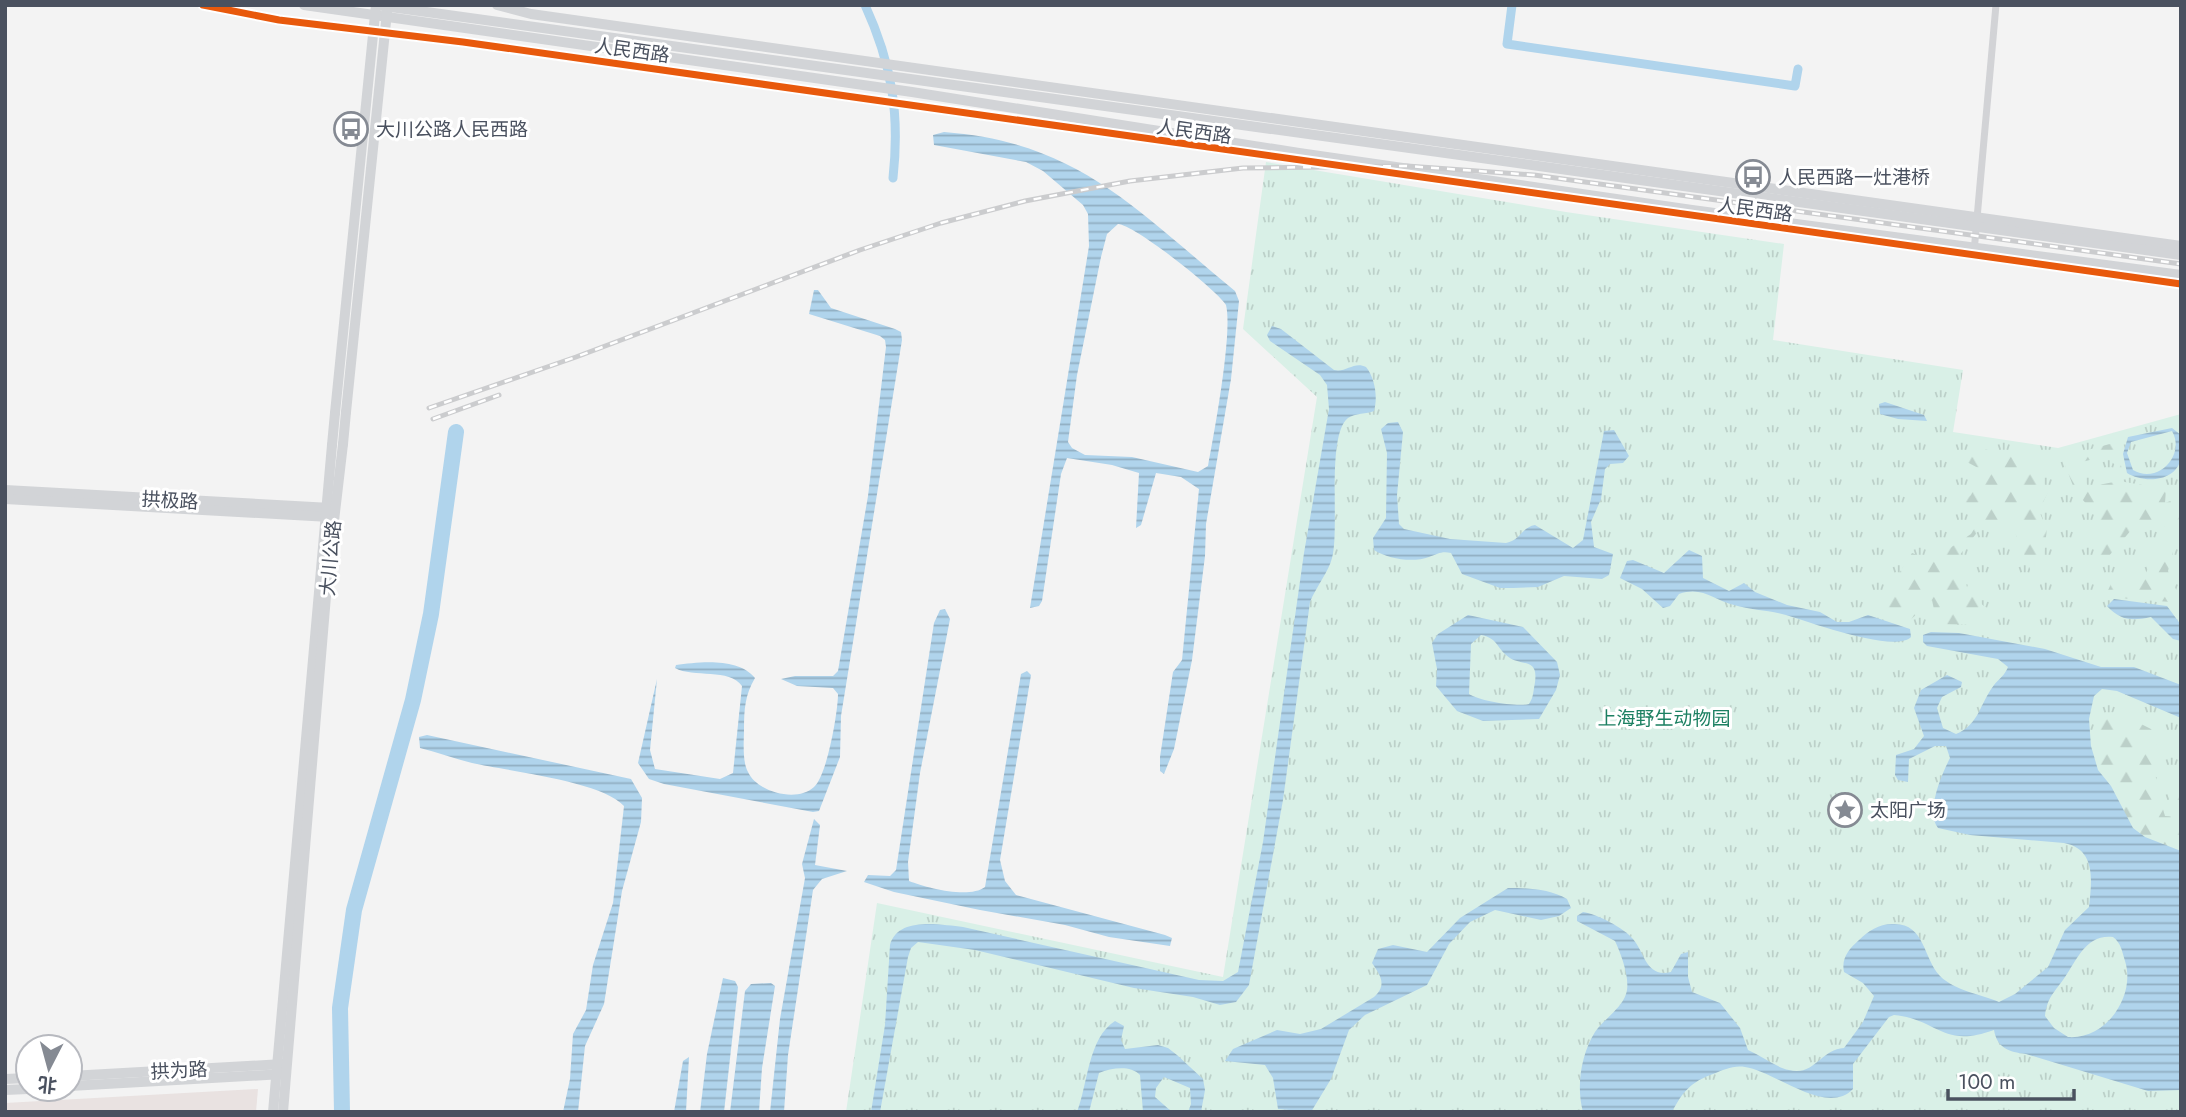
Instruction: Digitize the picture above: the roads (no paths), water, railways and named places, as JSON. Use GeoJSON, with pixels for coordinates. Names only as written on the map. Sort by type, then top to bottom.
{"type":"FeatureCollection","features":[{"type":"Feature","properties":{"kind":"main road","name":"人民西路"},"geometry":{"type":"LineString","coordinates":[[203,5],[279,20],[553,55],[1974,252],[2181,275]]}},
{"type":"Feature","properties":{"kind":"main road"},"geometry":{"type":"LineString","coordinates":[[227,5],[249,13]]}},
{"type":"Feature","properties":{"kind":"main road","name":"人民西路"},"geometry":{"type":"LineString","coordinates":[[304,5],[387,10],[878,82],[1326,157],[2181,284]]}},
{"type":"Feature","properties":{"kind":"main road","name":"人民西路"},"geometry":{"type":"LineString","coordinates":[[497,5],[531,14],[1977,221],[2181,255]]}},
{"type":"Feature","properties":{"kind":"main road","name":"大川公路"},"geometry":{"type":"LineString","coordinates":[[283,1112],[282,1069],[375,10]]}},
{"type":"Feature","properties":{"kind":"main road","name":"大川公路"},"geometry":{"type":"LineString","coordinates":[[341,412],[387,10]]}},
{"type":"Feature","properties":{"kind":"main road","name":"人民西路"},"geometry":{"type":"LineString","coordinates":[[911,87],[1300,132],[2181,246]]}},
{"type":"Feature","properties":{"kind":"main road","name":"拱极路"},"geometry":{"type":"LineString","coordinates":[[5,490],[329,513]]}},
{"type":"Feature","properties":{"kind":"main road","name":"拱极路"},"geometry":{"type":"LineString","coordinates":[[5,499],[329,513]]}},
{"type":"Feature","properties":{"kind":"main road","name":"大川公路"},"geometry":{"type":"LineString","coordinates":[[273,1112],[282,1069]]}},
{"type":"Feature","properties":{"kind":"main road","name":"拱为路"},"geometry":{"type":"LineString","coordinates":[[84,1076],[282,1069]]}},
{"type":"Feature","properties":{"kind":"main road","name":"拱为路"},"geometry":{"type":"LineString","coordinates":[[84,1085],[282,1069]]}},
{"type":"Feature","properties":{"kind":"street"},"geometry":{"type":"LineString","coordinates":[[1974,252],[1996,5]]}},
{"type":"Feature","properties":{"kind":"water"},"geometry":{"type":"Polygon","coordinates":[[[944,132],[991,138],[1033,150],[1070,166],[1135,208],[1235,291],[1239,301],[1231,379],[1206,524],[1205,556],[1192,660],[1174,749],[1164,774],[1160,771],[1160,757],[1173,672],[1182,660],[1199,489],[1181,477],[1156,473],[1141,525],[1136,528],[1139,473],[1112,465],[1067,458],[1061,474],[1042,601],[1039,606],[1030,608],[1089,246],[1088,214],[1083,205],[1043,171],[1026,162],[934,145],[933,135],[944,132]],[[1118,224],[1107,234],[1077,375],[1068,442],[1072,448],[1085,455],[1132,457],[1198,472],[1208,466],[1214,431],[1225,359],[1226,305],[1175,259],[1127,227],[1118,224]]]}},
{"type":"Feature","properties":{"kind":"water"},"geometry":{"type":"Polygon","coordinates":[[[814,290],[818,290],[831,308],[895,329],[901,332],[902,340],[841,716],[840,757],[819,811],[813,812],[664,784],[649,779],[638,763],[657,679],[650,750],[655,769],[720,779],[733,773],[742,686],[729,677],[675,668],[676,665],[718,662],[739,667],[755,678],[747,696],[744,722],[745,762],[753,779],[768,790],[788,795],[807,792],[819,781],[834,728],[838,694],[833,688],[797,686],[781,679],[795,676],[833,676],[838,671],[868,496],[886,347],[885,340],[880,336],[809,314],[814,290]]]}},
{"type":"Feature","properties":{"kind":"water"},"geometry":{"type":"Polygon","coordinates":[[[1272,326],[1281,329],[1334,370],[1358,365],[1366,367],[1374,382],[1376,400],[1374,411],[1348,418],[1341,428],[1337,443],[1332,558],[1310,602],[1283,800],[1249,985],[1236,1002],[1220,1005],[1193,997],[1134,988],[975,950],[918,942],[911,948],[908,957],[880,1112],[871,1112],[885,1025],[890,945],[895,936],[911,926],[932,924],[963,927],[1199,980],[1223,981],[1238,972],[1263,842],[1304,553],[1329,409],[1327,385],[1320,375],[1270,341],[1267,335],[1272,326]]]}},
{"type":"Feature","properties":{"kind":"water"},"geometry":{"type":"Polygon","coordinates":[[[1885,402],[1924,415],[1927,421],[1898,419],[1880,414],[1879,404],[1885,402]]]}},
{"type":"Feature","properties":{"kind":"water"},"geometry":{"type":"Polygon","coordinates":[[[1398,422],[1403,432],[1397,495],[1399,524],[1404,529],[1450,539],[1506,543],[1515,540],[1527,528],[1535,525],[1573,548],[1583,540],[1604,431],[1614,430],[1629,456],[1623,463],[1610,464],[1605,469],[1601,499],[1591,522],[1594,547],[1613,554],[1609,575],[1602,579],[1564,576],[1538,587],[1500,588],[1462,574],[1451,553],[1408,560],[1386,556],[1374,550],[1373,538],[1386,518],[1387,453],[1381,429],[1388,423],[1398,422]]]}},
{"type":"Feature","properties":{"kind":"water"},"geometry":{"type":"Polygon","coordinates":[[[2172,428],[2181,435],[2181,458],[2178,466],[2173,472],[2158,479],[2141,478],[2127,473],[2123,454],[2128,437],[2172,428]],[[2172,431],[2131,442],[2127,453],[2133,470],[2142,474],[2160,471],[2172,458],[2175,440],[2172,431]]]}},
{"type":"Feature","properties":{"kind":"water"},"geometry":{"type":"Polygon","coordinates":[[[1689,550],[1702,556],[1703,578],[1729,591],[1744,583],[1755,592],[1787,605],[1820,612],[1837,622],[1849,622],[1868,615],[1910,629],[1911,637],[1902,641],[1869,639],[1782,614],[1740,607],[1695,592],[1679,594],[1670,606],[1663,608],[1642,589],[1620,578],[1627,561],[1633,560],[1664,573],[1689,550]]]}},
{"type":"Feature","properties":{"kind":"water"},"geometry":{"type":"Polygon","coordinates":[[[2114,599],[2167,606],[2181,625],[2181,641],[2173,639],[2151,617],[2132,619],[2117,615],[2107,606],[2114,599]]]}},
{"type":"Feature","properties":{"kind":"water"},"geometry":{"type":"Polygon","coordinates":[[[945,609],[950,619],[920,773],[908,862],[909,881],[959,892],[985,887],[1021,674],[1027,671],[1031,675],[1000,860],[1005,881],[1016,895],[1165,935],[1172,938],[1170,946],[1109,937],[1065,925],[894,892],[864,882],[868,875],[890,876],[896,870],[934,623],[940,610],[945,609]]]}},
{"type":"Feature","properties":{"kind":"water"},"geometry":{"type":"Polygon","coordinates":[[[1468,615],[1523,627],[1557,662],[1560,675],[1556,690],[1539,719],[1483,721],[1457,711],[1436,686],[1437,669],[1432,643],[1438,634],[1468,615]],[[1481,635],[1471,644],[1469,694],[1498,703],[1529,704],[1533,696],[1535,670],[1528,664],[1512,659],[1486,636],[1481,635]]]}},
{"type":"Feature","properties":{"kind":"water"},"geometry":{"type":"Polygon","coordinates":[[[1931,632],[1959,633],[2045,649],[2101,667],[2134,667],[2181,685],[2181,718],[2117,691],[2102,689],[2094,696],[2089,719],[2091,746],[2098,770],[2111,786],[2133,828],[2145,837],[2181,851],[2181,1090],[2148,1091],[2014,1052],[2001,1045],[1994,1030],[1977,1035],[1951,1035],[1921,1022],[1894,1015],[1889,1017],[1853,1064],[1853,1089],[1842,1096],[1829,1098],[1815,1095],[1757,1070],[1736,1067],[1693,1084],[1672,1112],[1583,1112],[1580,1082],[1586,1050],[1595,1032],[1624,999],[1627,982],[1615,941],[1577,921],[1577,916],[1583,912],[1623,930],[1656,971],[1671,972],[1681,954],[1688,952],[1688,977],[1692,992],[1720,1003],[1740,1028],[1748,1050],[1789,1070],[1805,1070],[1829,1053],[1844,1048],[1863,1022],[1874,996],[1863,983],[1844,972],[1844,962],[1852,947],[1878,927],[1892,924],[1911,929],[1922,942],[1934,969],[1946,981],[1999,1002],[2015,994],[2048,967],[2065,930],[2089,907],[2090,867],[2082,852],[2064,843],[1970,835],[1938,828],[1933,813],[1939,783],[1950,758],[1946,746],[1935,746],[1909,759],[1908,782],[1898,780],[1895,775],[1896,755],[1914,749],[1924,736],[1914,708],[1921,690],[1947,675],[1962,682],[1961,687],[1942,697],[1937,708],[1943,728],[1956,734],[1970,725],[1989,692],[2008,667],[1998,659],[1927,646],[1923,642],[1923,635],[1931,632]],[[2104,937],[2089,944],[2050,999],[2045,1016],[2054,1028],[2068,1037],[2095,1031],[2115,1013],[2122,1001],[2127,974],[2120,945],[2113,937],[2104,937]]]}},
{"type":"Feature","properties":{"kind":"water"},"geometry":{"type":"Polygon","coordinates":[[[427,735],[631,779],[642,798],[641,822],[622,891],[604,1004],[585,1046],[578,1112],[563,1112],[570,1079],[573,1034],[586,1010],[593,965],[613,903],[624,806],[613,797],[575,784],[472,763],[420,748],[419,737],[427,735]]]}},
{"type":"Feature","properties":{"kind":"water"},"geometry":{"type":"Polygon","coordinates":[[[814,819],[820,825],[815,865],[847,871],[822,879],[813,890],[788,1055],[784,1112],[770,1112],[780,1019],[805,878],[802,864],[814,819]]]}},
{"type":"Feature","properties":{"kind":"water"},"geometry":{"type":"Polygon","coordinates":[[[1508,888],[1553,893],[1567,899],[1571,908],[1559,916],[1541,920],[1495,910],[1470,922],[1449,944],[1427,985],[1365,1015],[1349,1030],[1331,1079],[1311,1112],[1278,1109],[1273,1078],[1265,1065],[1225,1061],[1233,1049],[1277,1030],[1300,1034],[1321,1029],[1374,997],[1381,984],[1380,976],[1372,963],[1378,949],[1393,945],[1427,952],[1460,918],[1508,888]]]}},
{"type":"Feature","properties":{"kind":"water"},"geometry":{"type":"Polygon","coordinates":[[[723,978],[735,981],[738,987],[724,1112],[700,1112],[707,1054],[723,978]]]}},
{"type":"Feature","properties":{"kind":"water"},"geometry":{"type":"Polygon","coordinates":[[[771,983],[775,986],[762,1068],[759,1112],[730,1112],[745,991],[751,984],[771,983]]]}},
{"type":"Feature","properties":{"kind":"water"},"geometry":{"type":"Polygon","coordinates":[[[1115,1021],[1124,1026],[1121,1040],[1125,1049],[1158,1045],[1168,1048],[1203,1079],[1205,1090],[1201,1112],[1188,1112],[1191,1104],[1190,1088],[1164,1077],[1156,1088],[1155,1097],[1172,1112],[1143,1112],[1140,1075],[1121,1068],[1099,1073],[1089,1112],[1077,1112],[1099,1038],[1115,1021]]]}},
{"type":"Feature","properties":{"kind":"water"},"geometry":{"type":"Polygon","coordinates":[[[689,1057],[686,1112],[674,1112],[683,1061],[689,1057]]]}},
{"type":"Feature","properties":{"kind":"waterway"},"geometry":{"type":"LineString","coordinates":[[865,5],[882,48],[892,90],[895,132],[893,178]]}},
{"type":"Feature","properties":{"kind":"waterway"},"geometry":{"type":"LineString","coordinates":[[1512,5],[1507,44],[1795,86],[1798,69]]}},
{"type":"Feature","properties":{"kind":"waterway"},"geometry":{"type":"LineString","coordinates":[[342,1112],[340,1008],[354,910],[413,700],[431,614],[456,432]]}},
{"type":"Feature","properties":{"kind":"railway"},"geometry":{"type":"LineString","coordinates":[[429,408],[576,357],[860,250],[941,223],[1025,201],[1130,181],[1243,168],[1407,166],[1534,175],[2181,264]]}},
{"type":"Feature","properties":{"kind":"railway"},"geometry":{"type":"LineString","coordinates":[[433,419],[499,395]]}},
{"type":"Feature","properties":{"kind":"place","name":"大川公路人民西路"},"geometry":{"type":"Point","coordinates":[351,129]}},
{"type":"Feature","properties":{"kind":"place","name":"人民西路一灶港桥"},"geometry":{"type":"Point","coordinates":[1753,177]}},
{"type":"Feature","properties":{"kind":"place","name":"太阳广场"},"geometry":{"type":"Point","coordinates":[1845,810]}},
{"type":"Feature","properties":{"kind":"park label","name":"上海野生动物园"},"geometry":{"type":"Point","coordinates":[1664,718]}}]}
